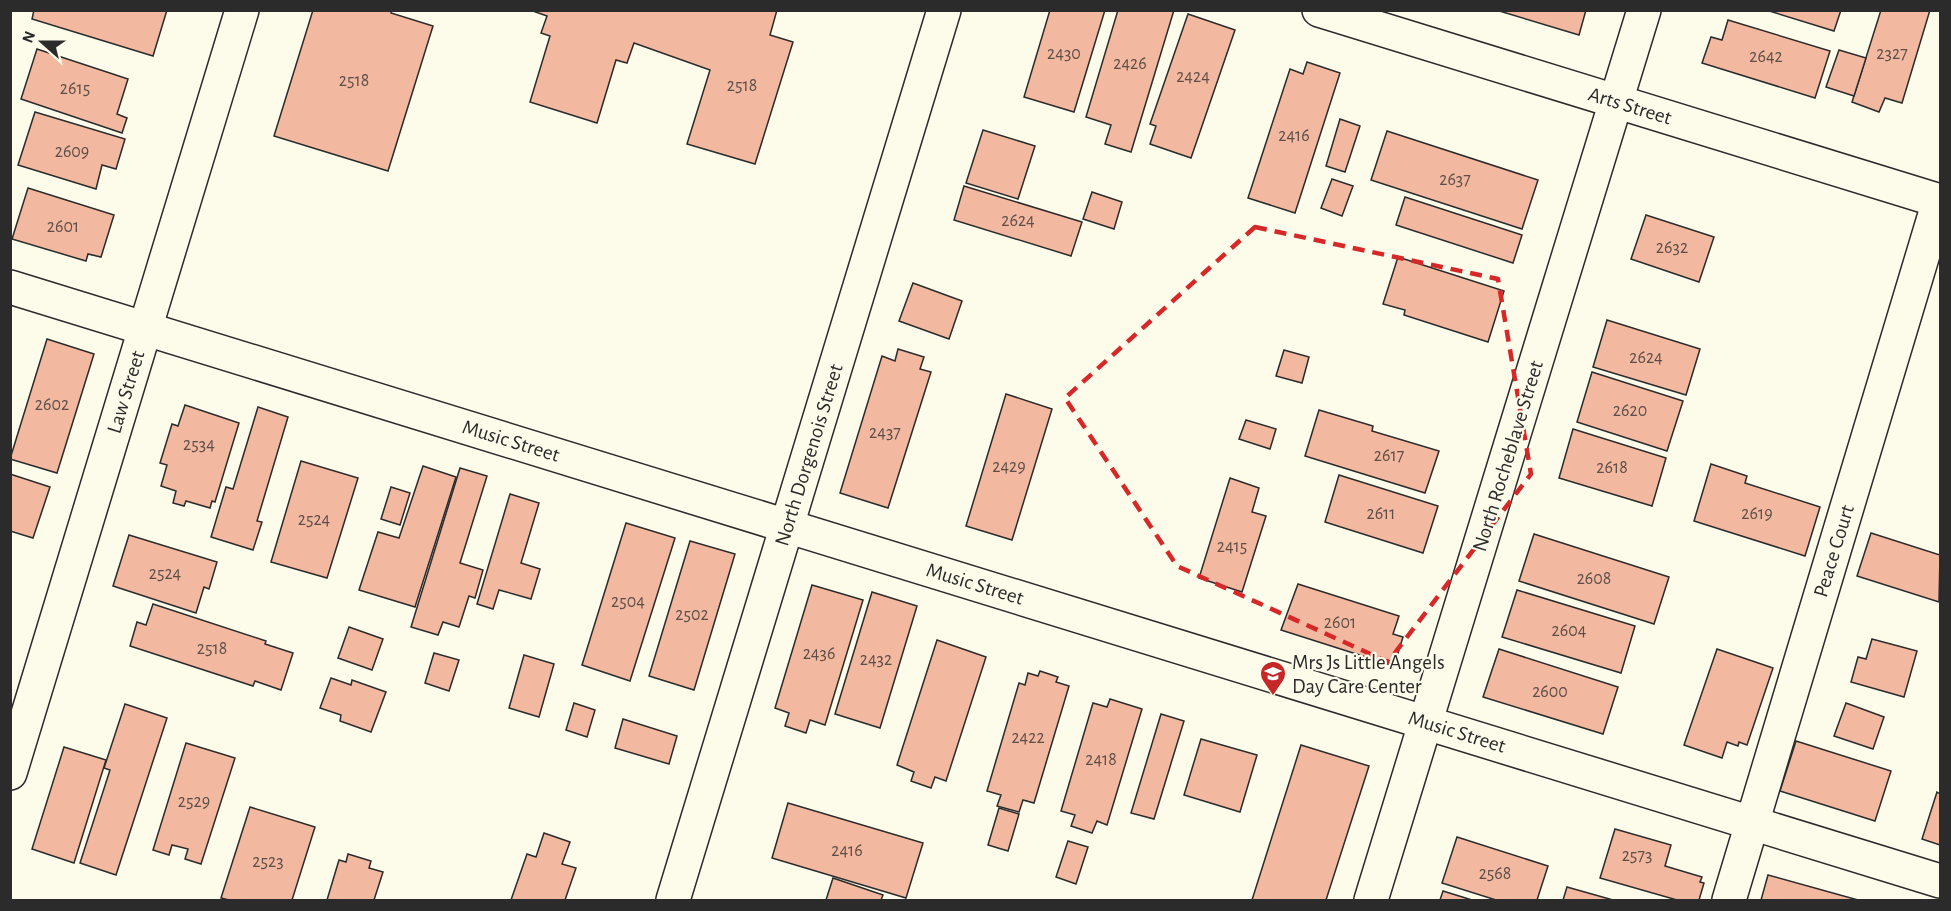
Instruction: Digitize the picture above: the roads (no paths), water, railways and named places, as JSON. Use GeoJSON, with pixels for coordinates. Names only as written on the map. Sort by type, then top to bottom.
{"type":"FeatureCollection","features":[{"type":"Feature","properties":{"kind":"street","name":"Law Street"},"geometry":{"type":"LineString","coordinates":[[10,773],[242,10]]}},
{"type":"Feature","properties":{"kind":"street","name":"North Dorgenois Street"},"geometry":{"type":"LineString","coordinates":[[673,900],[945,10]]}},
{"type":"Feature","properties":{"kind":"street","name":"Arts Street"},"geometry":{"type":"LineString","coordinates":[[1319,10],[1940,201]]}},
{"type":"Feature","properties":{"kind":"street","name":"North Rocheblave Street"},"geometry":{"type":"LineString","coordinates":[[1371,900],[1644,10]]}},
{"type":"Feature","properties":{"kind":"street","name":"Peace Court"},"geometry":{"type":"LineString","coordinates":[[1729,900],[1940,201]]}},
{"type":"Feature","properties":{"kind":"street","name":"Music Street"},"geometry":{"type":"LineString","coordinates":[[10,287],[1941,881]]}},
{"type":"Feature","properties":{"kind":"place","name":"Mrs Js Little Angels Day Care Center"},"geometry":{"type":"Point","coordinates":[1273,697]}}]}
